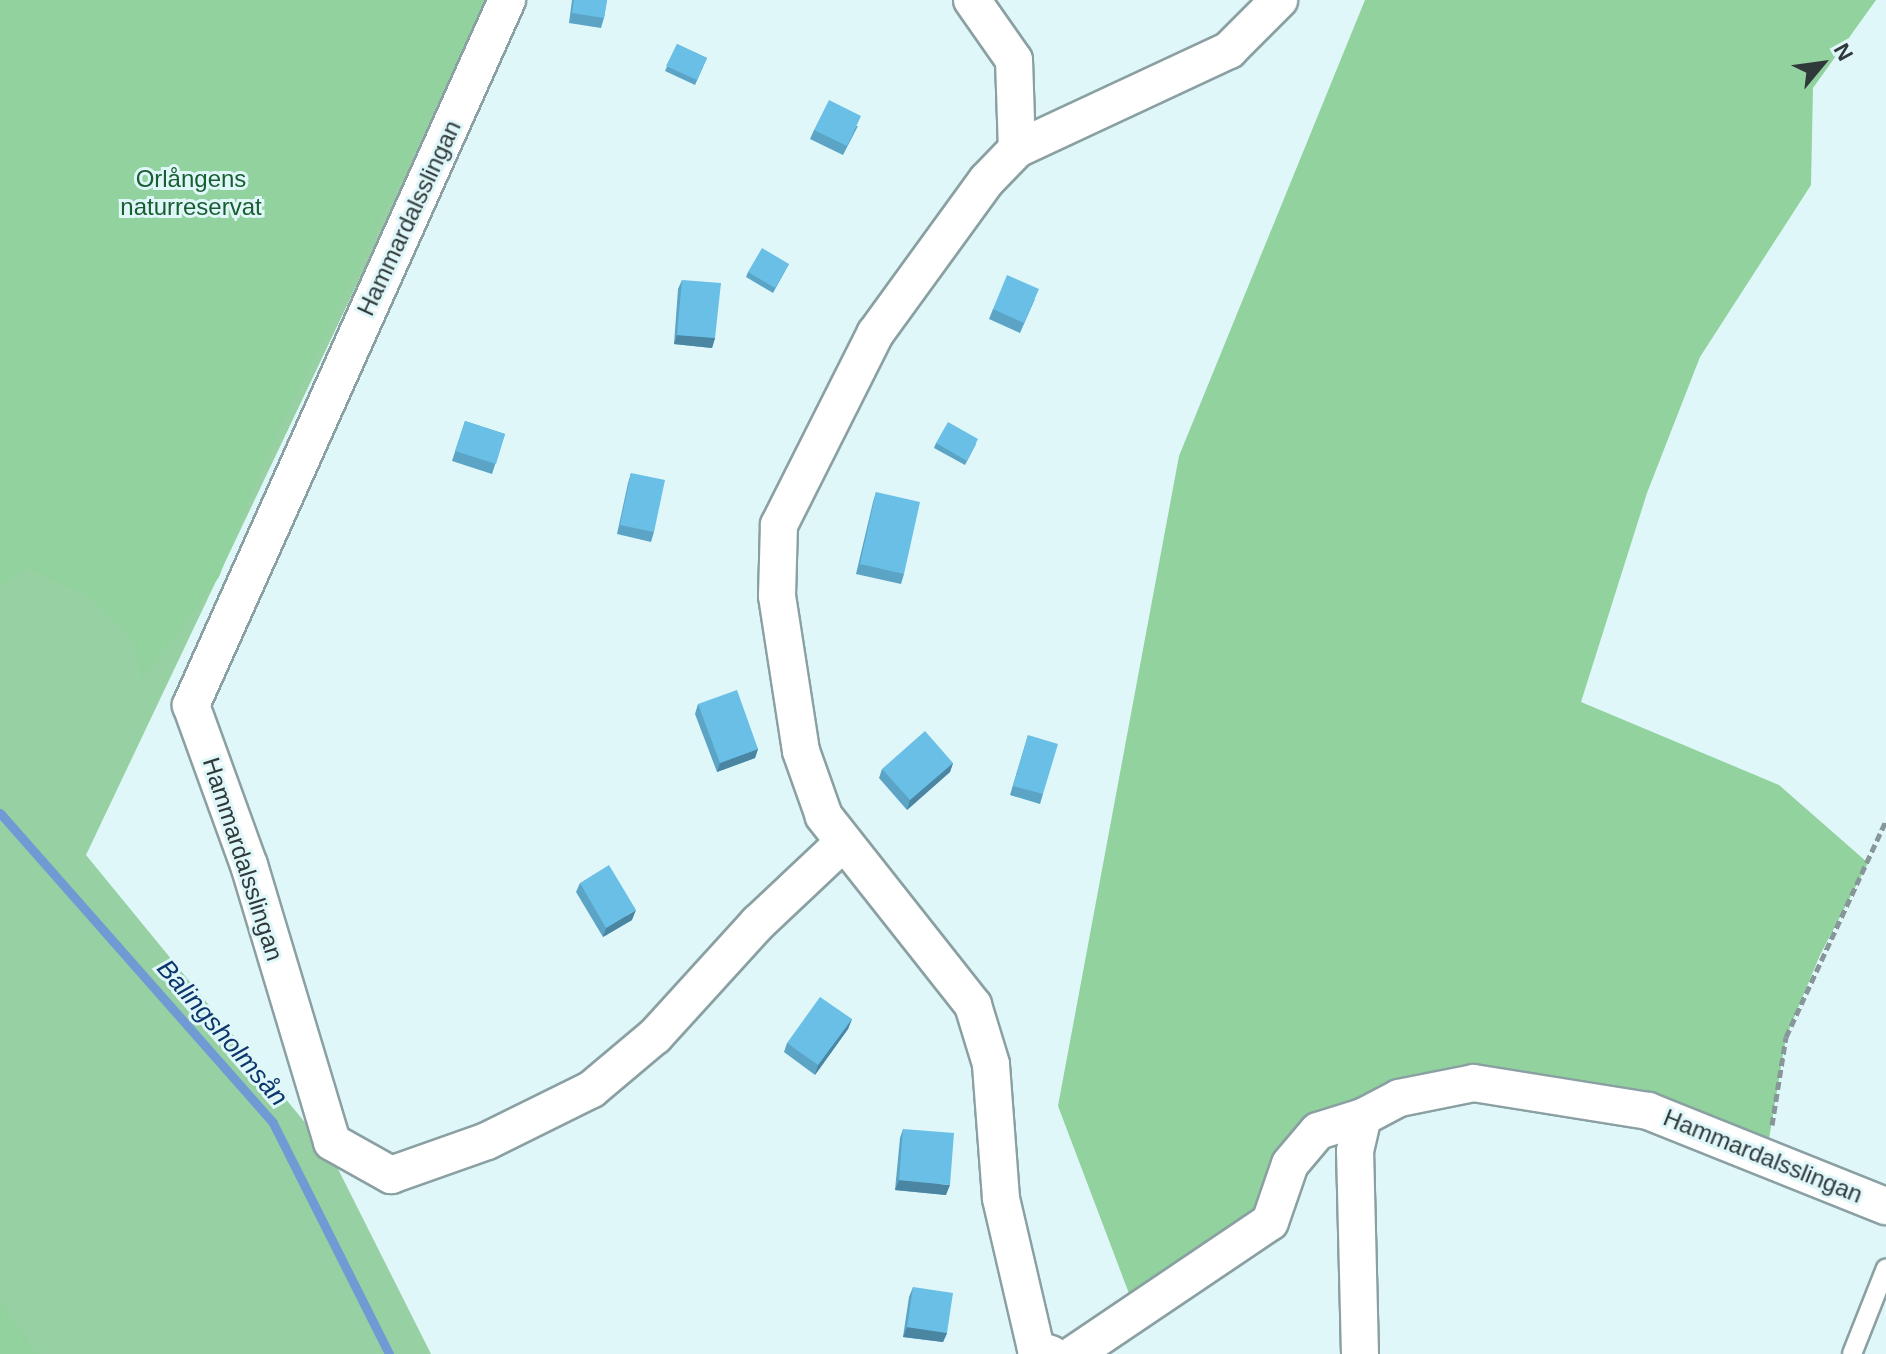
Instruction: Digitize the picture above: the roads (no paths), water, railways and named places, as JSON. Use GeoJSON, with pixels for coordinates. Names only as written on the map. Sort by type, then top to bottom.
{"type":"FeatureCollection","features":[{"type":"Feature","properties":{"kind":"street","name":"Hammardalsslingan"},"geometry":{"type":"LineString","coordinates":[[507,0],[191,705],[249,865],[332,1142],[391,1175],[487,1141],[592,1089],[655,1036],[758,923],[843,843]]}},
{"type":"Feature","properties":{"kind":"street"},"geometry":{"type":"LineString","coordinates":[[972,0],[1014,60],[1017,149]]}},
{"type":"Feature","properties":{"kind":"street"},"geometry":{"type":"LineString","coordinates":[[1051,1354],[1036,1349],[1001,1198],[991,1064],[973,1005],[824,816],[801,751],[777,596],[779,525],[875,334],[987,180],[1017,149],[1229,50],[1279,0]]}},
{"type":"Feature","properties":{"kind":"street","name":"Hammardalsslingan"},"geometry":{"type":"LineString","coordinates":[[1074,1354],[1270,1222],[1290,1164],[1318,1131],[1363,1117],[1399,1098],[1474,1083],[1648,1111],[1886,1206]]}},
{"type":"Feature","properties":{"kind":"street"},"geometry":{"type":"LineString","coordinates":[[1360,1354],[1355,1151],[1363,1117]]}},
{"type":"Feature","properties":{"kind":"lane"},"geometry":{"type":"LineString","coordinates":[[1852,1354],[1886,1268]]}},
{"type":"Feature","properties":{"kind":"waterway","name":"Balingsholmsån"},"geometry":{"type":"LineString","coordinates":[[0,813],[273,1123],[389,1354]]}},
{"type":"Feature","properties":{"kind":"park label","name":"Orlångens naturreservat"},"geometry":{"type":"Point","coordinates":[191,193]}}]}
